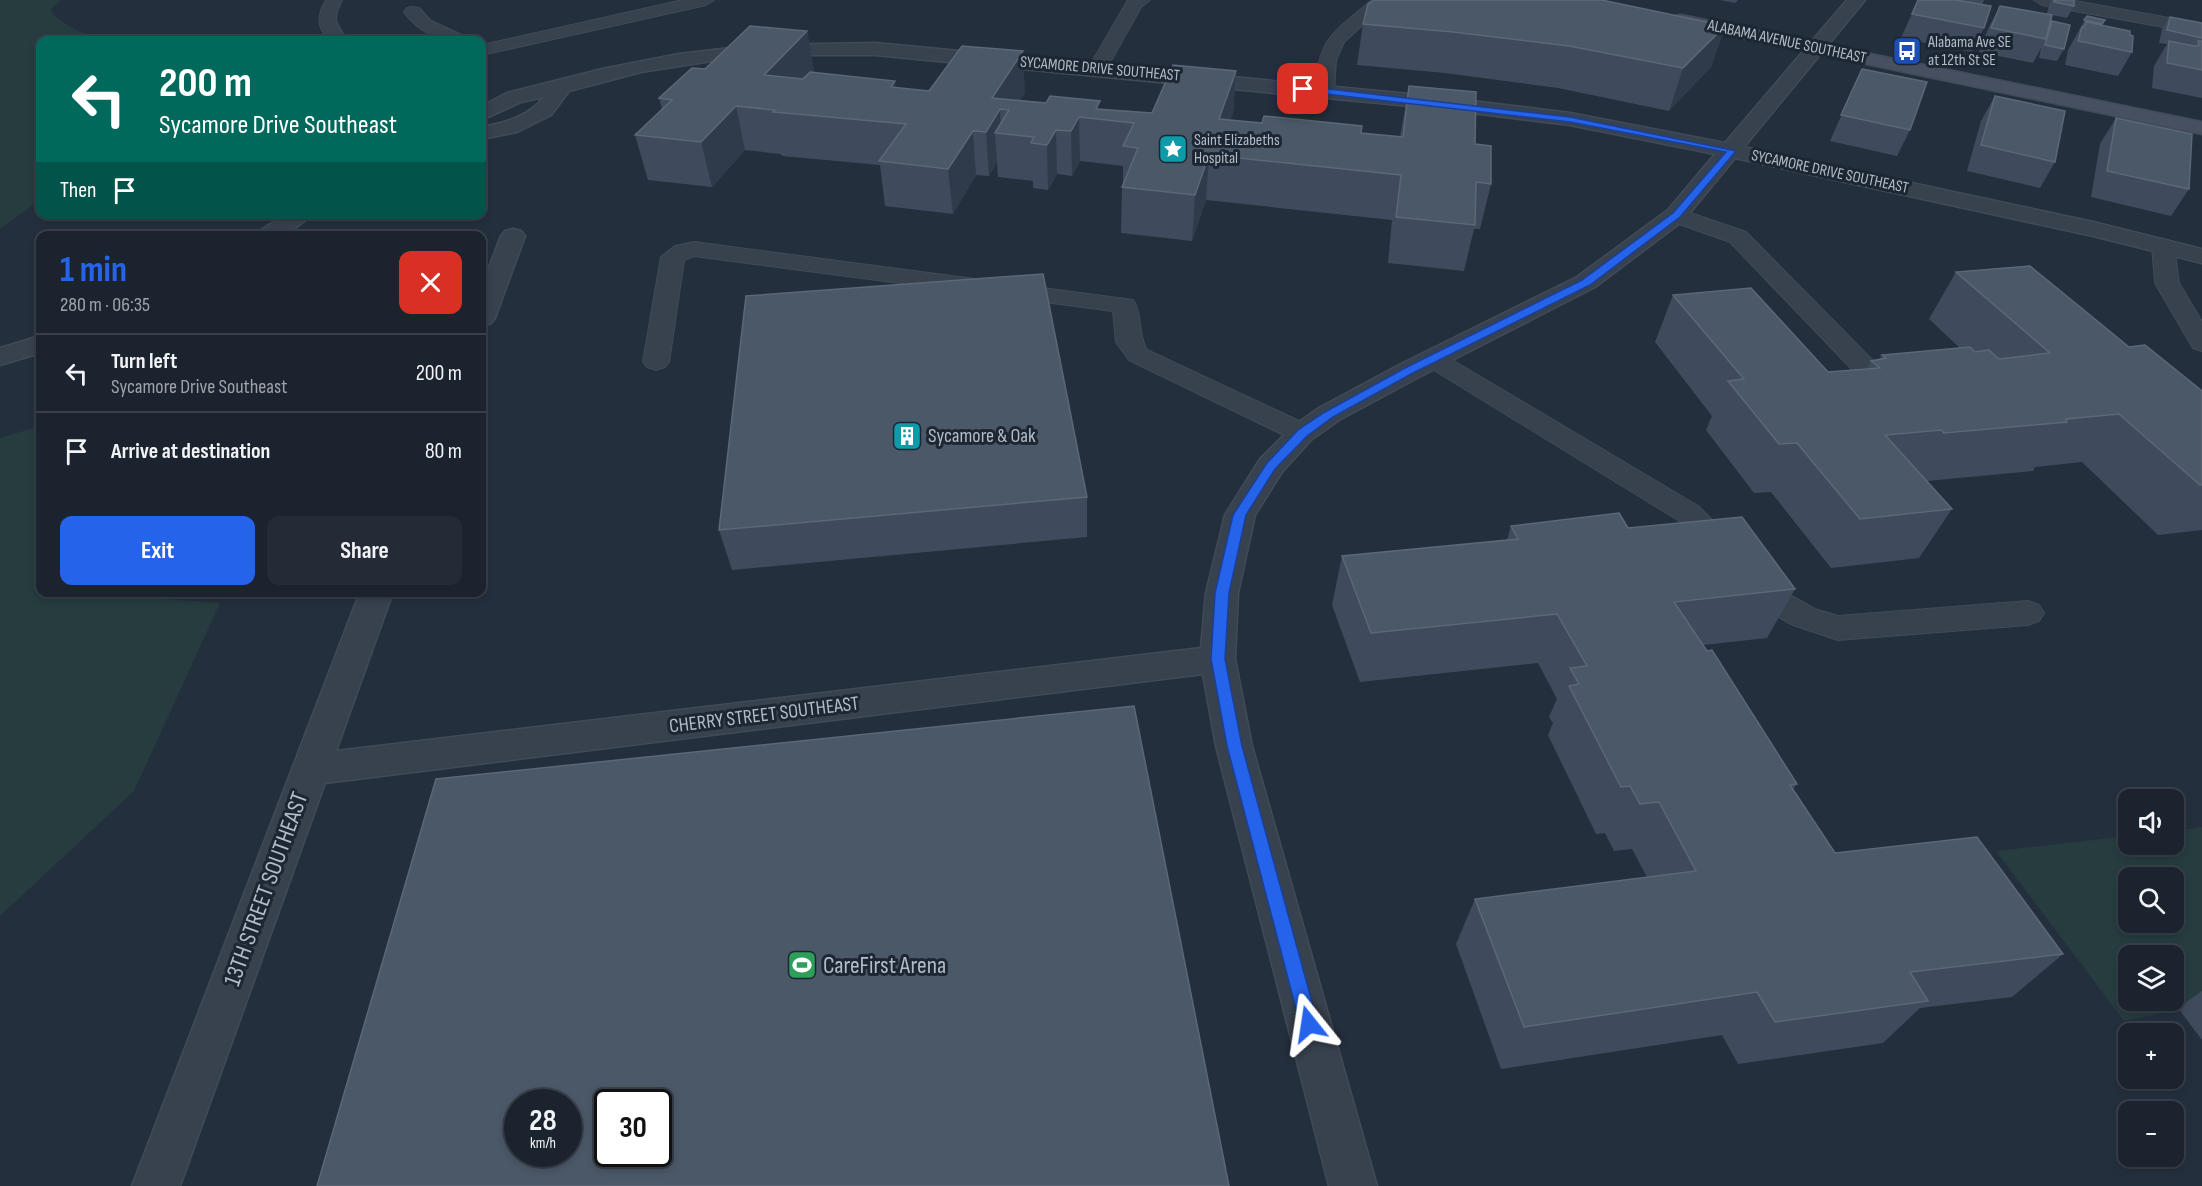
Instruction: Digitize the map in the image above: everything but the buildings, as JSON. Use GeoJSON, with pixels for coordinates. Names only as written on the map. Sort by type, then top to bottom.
{"type":"FeatureCollection","features":[{"type":"Feature","properties":{"kind":"main road","name":"ALABAMA AVENUE SOUTHEAST"},"geometry":{"type":"LineString","coordinates":[[1664,16],[2202,128]]}},
{"type":"Feature","properties":{"kind":"street"},"geometry":{"type":"LineString","coordinates":[[1353,1186],[1234,746],[1218,659],[1222,593],[1240,515],[1271,466],[1302,433],[1329,414],[1586,282],[1676,215],[1732,151],[1856,0]]}},
{"type":"Feature","properties":{"kind":"street","name":"SYCAMORE DRIVE SOUTHEAST"},"geometry":{"type":"LineString","coordinates":[[486,112],[512,98],[582,79],[663,62],[752,49],[799,47],[875,49],[1324,91],[1570,119],[1732,151],[2202,256]]}},
{"type":"Feature","properties":{"kind":"street"},"geometry":{"type":"LineString","coordinates":[[486,132],[510,128],[544,111],[562,86]]}},
{"type":"Feature","properties":{"kind":"street"},"geometry":{"type":"LineString","coordinates":[[276,231],[294,219]]}},
{"type":"Feature","properties":{"kind":"street"},"geometry":{"type":"LineString","coordinates":[[486,307],[513,236]]}},
{"type":"Feature","properties":{"kind":"street"},"geometry":{"type":"LineString","coordinates":[[0,357],[36,345]]}},
{"type":"Feature","properties":{"kind":"street","name":"13TH STREET SOUTHEAST"},"geometry":{"type":"LineString","coordinates":[[156,1186],[375,597]]}},
{"type":"Feature","properties":{"kind":"street","name":"CHERRY STREET SOUTHEAST"},"geometry":{"type":"LineString","coordinates":[[309,770],[1218,659]]}},
{"type":"Feature","properties":{"kind":"lane"},"geometry":{"type":"LineString","coordinates":[[333,36],[327,23],[330,6],[334,0]]}},
{"type":"Feature","properties":{"kind":"lane"},"geometry":{"type":"LineString","coordinates":[[486,49],[706,0]]}},
{"type":"Feature","properties":{"kind":"lane"},"geometry":{"type":"LineString","coordinates":[[1097,69],[1134,4],[1142,0]]}},
{"type":"Feature","properties":{"kind":"lane"},"geometry":{"type":"LineString","coordinates":[[1324,91],[1327,60],[1336,40],[1382,0]]}},
{"type":"Feature","properties":{"kind":"lane"},"geometry":{"type":"LineString","coordinates":[[2042,0],[2131,8],[2202,29]]}},
{"type":"Feature","properties":{"kind":"lane"},"geometry":{"type":"LineString","coordinates":[[413,12],[425,25],[449,36]]}},
{"type":"Feature","properties":{"kind":"lane"},"geometry":{"type":"LineString","coordinates":[[1676,215],[1738,237],[1875,378]]}},
{"type":"Feature","properties":{"kind":"lane"},"geometry":{"type":"LineString","coordinates":[[2163,246],[2168,283],[2202,344]]}},
{"type":"Feature","properties":{"kind":"lane"},"geometry":{"type":"LineString","coordinates":[[656,362],[673,257],[694,249],[1124,305],[1129,342],[1138,355],[1302,433]]}},
{"type":"Feature","properties":{"kind":"lane"},"geometry":{"type":"LineString","coordinates":[[1433,359],[1688,513],[1775,601],[1804,617],[1838,628],[2028,613]]}},
{"type":"Feature","properties":{"kind":"green space"},"geometry":{"type":"Polygon","coordinates":[[[0,0],[61,0],[51,9],[54,15],[77,30],[96,36],[36,36],[36,203],[0,229],[0,0]]]}},
{"type":"Feature","properties":{"kind":"green space"},"geometry":{"type":"Polygon","coordinates":[[[36,427],[36,597],[149,597],[220,603],[134,791],[0,916],[0,438],[36,427]]]}},
{"type":"Feature","properties":{"kind":"green space"},"geometry":{"type":"Polygon","coordinates":[[[2202,827],[2202,1005],[2184,1009],[2184,945],[2118,945],[2118,1011],[2173,1011],[2124,1021],[1996,851],[2118,837],[2118,855],[2184,855],[2184,830],[2202,827]]]}},
{"type":"Feature","properties":{"kind":"place","name":"Alabama Ave SE at 12th St SE"},"geometry":{"type":"Point","coordinates":[1907,51]}},
{"type":"Feature","properties":{"kind":"place","name":"Saint Elizabeths Hospital"},"geometry":{"type":"Point","coordinates":[1173,149]}},
{"type":"Feature","properties":{"kind":"place","name":"Sycamore & Oak"},"geometry":{"type":"Point","coordinates":[907,436]}},
{"type":"Feature","properties":{"kind":"place","name":"CareFirst Arena"},"geometry":{"type":"Point","coordinates":[802,965]}},
{"type":"Feature","properties":{"kind":"route"},"geometry":{"type":"LineString","coordinates":[[1303,89],[1570,119],[1732,151],[1676,215],[1634,249],[1586,282],[1409,370],[1329,414],[1302,433],[1271,466],[1240,515],[1222,593],[1218,659],[1234,746],[1309,1024]]}}]}
